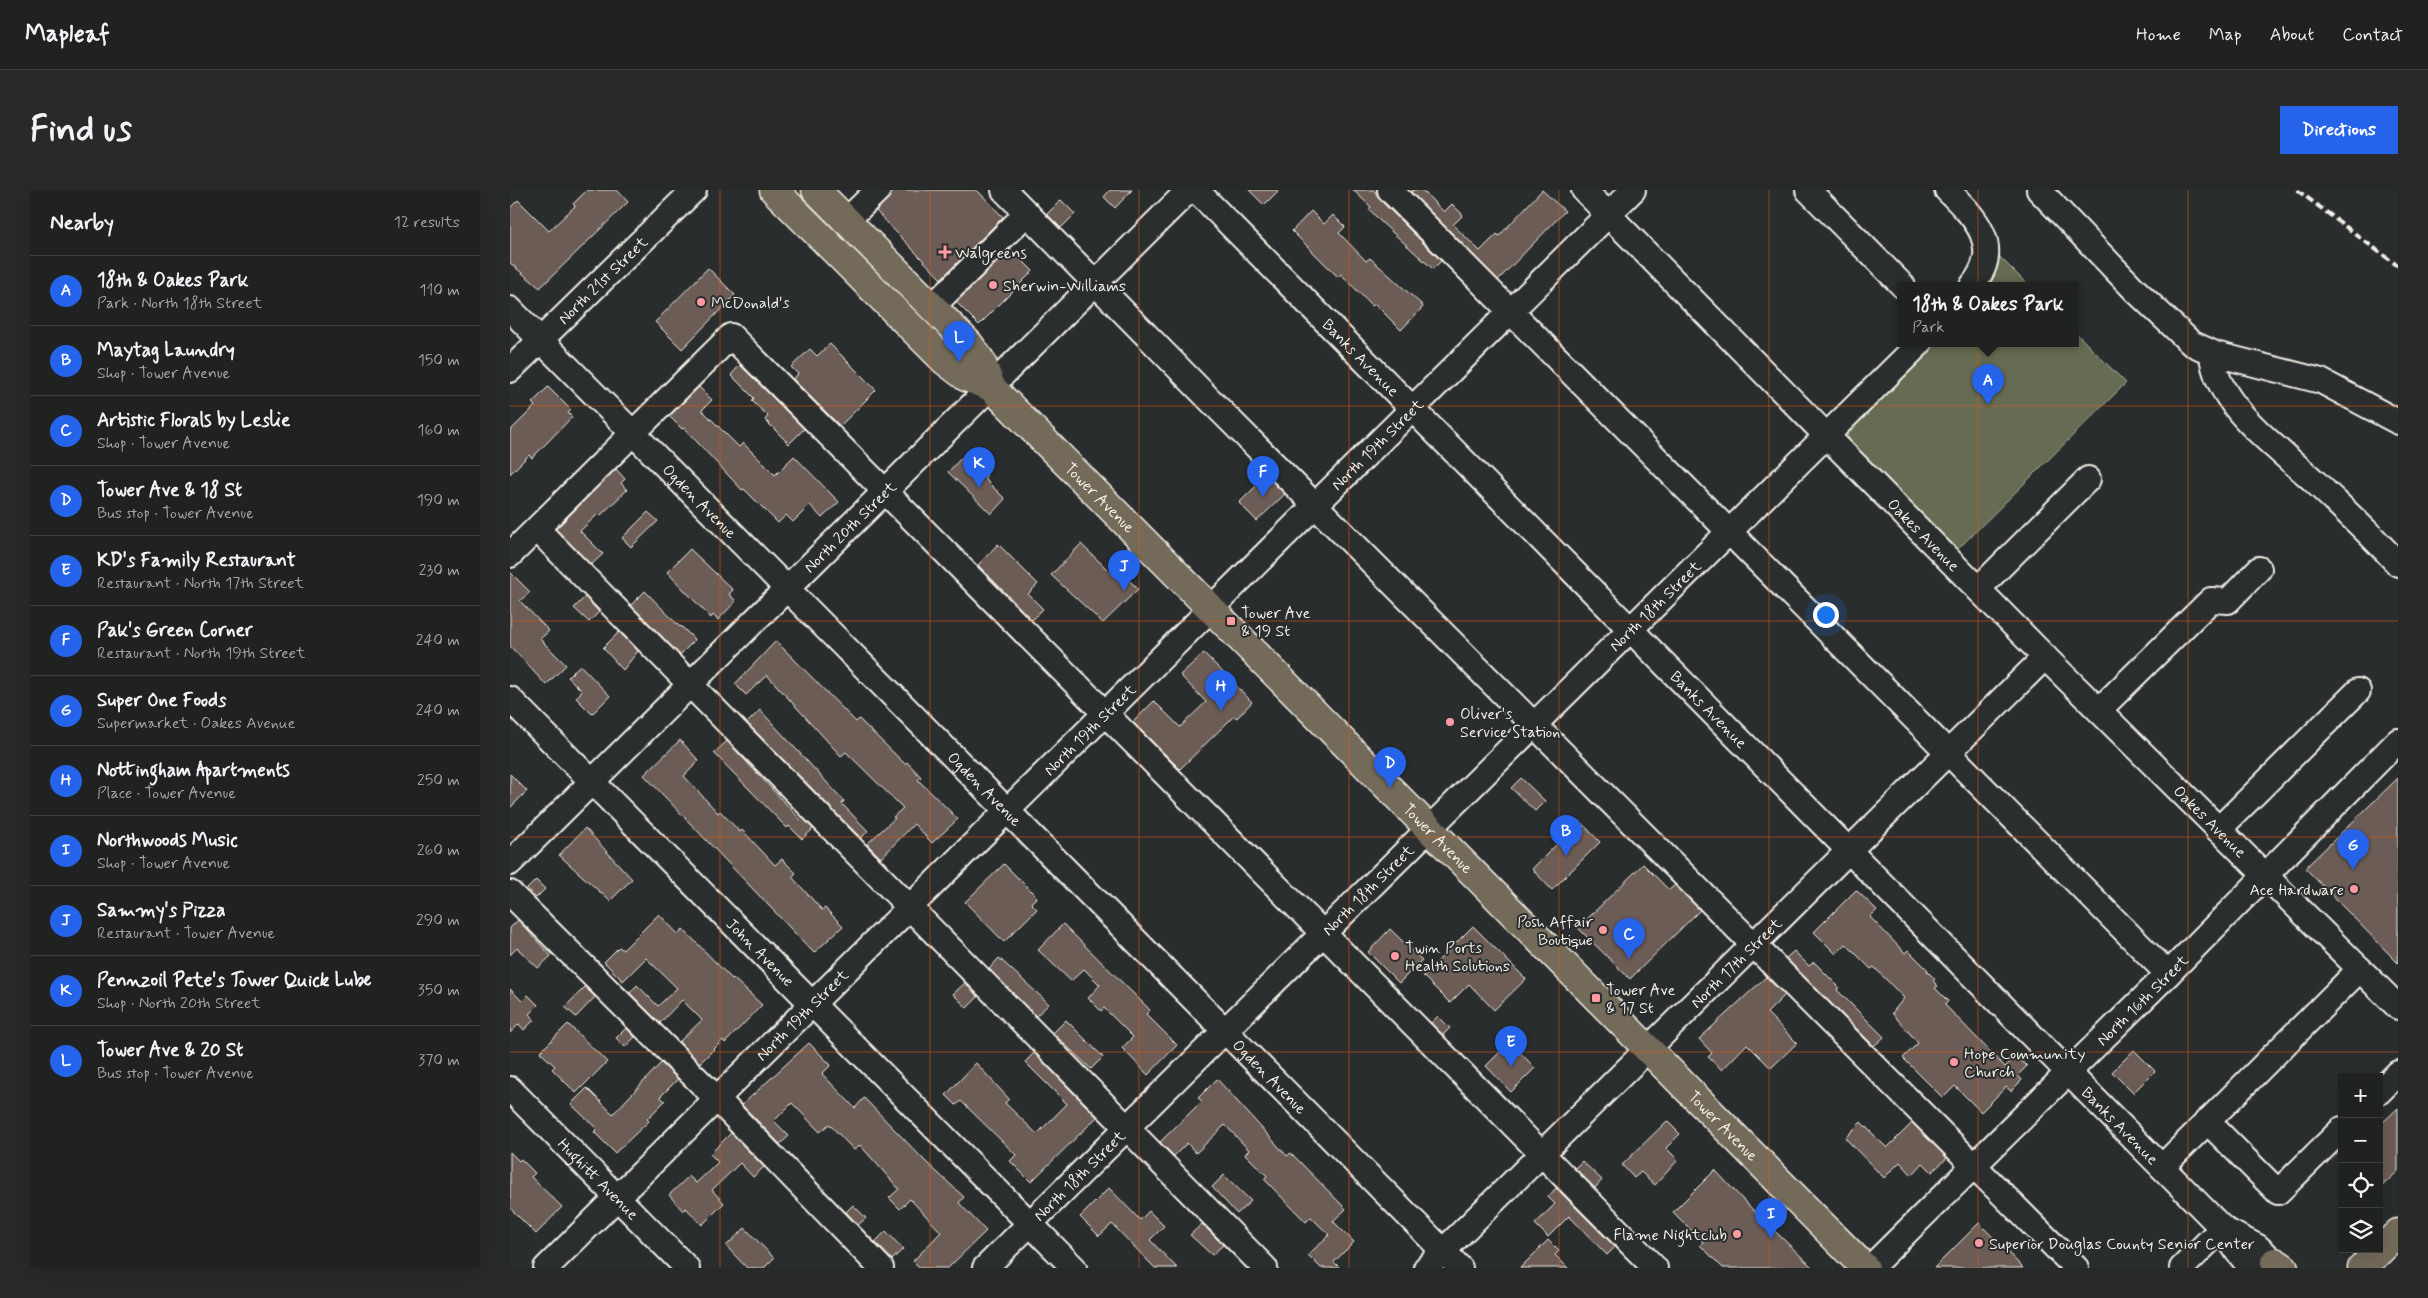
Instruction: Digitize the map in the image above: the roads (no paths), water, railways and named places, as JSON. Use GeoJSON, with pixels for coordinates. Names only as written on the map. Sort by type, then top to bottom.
{"type":"FeatureCollection","features":[{"type":"Feature","properties":{"kind":"main road","name":"Tower Avenue"},"geometry":{"type":"LineString","coordinates":[[774,190],[945,361],[966,377],[991,387]]}},
{"type":"Feature","properties":{"kind":"main road","name":"Tower Avenue"},"geometry":{"type":"LineString","coordinates":[[816,190],[977,352],[991,387],[1865,1268]]}},
{"type":"Feature","properties":{"kind":"main road"},"geometry":{"type":"LineString","coordinates":[[2383,1235],[2398,1221]]}},
{"type":"Feature","properties":{"kind":"main road"},"geometry":{"type":"LineString","coordinates":[[2362,1268],[2398,1233]]}},
{"type":"Feature","properties":{"kind":"main road"},"geometry":{"type":"LineString","coordinates":[[2348,1268],[2364,1253]]}},
{"type":"Feature","properties":{"kind":"street","name":"North 21st Street"},"geometry":{"type":"LineString","coordinates":[[510,370],[694,190]]}},
{"type":"Feature","properties":{"kind":"street"},"geometry":{"type":"LineString","coordinates":[[847,220],[878,190]]}},
{"type":"Feature","properties":{"kind":"street"},"geometry":{"type":"LineString","coordinates":[[1004,190],[1752,945],[2076,1268]]}},
{"type":"Feature","properties":{"kind":"street","name":"North 20th Street"},"geometry":{"type":"LineString","coordinates":[[510,863],[1189,190]]}},
{"type":"Feature","properties":{"kind":"street","name":"Banks Avenue"},"geometry":{"type":"LineString","coordinates":[[1196,190],[2222,1228],[2248,1241],[2273,1266]]}},
{"type":"Feature","properties":{"kind":"street"},"geometry":{"type":"LineString","coordinates":[[1390,190],[2168,974]]}},
{"type":"Feature","properties":{"kind":"street","name":"Oakes Avenue"},"geometry":{"type":"LineString","coordinates":[[1584,190],[2218,830],[2398,1007]]}},
{"type":"Feature","properties":{"kind":"street","name":"North 19th Street"},"geometry":{"type":"LineString","coordinates":[[546,1268],[1633,190]]}},
{"type":"Feature","properties":{"kind":"street"},"geometry":{"type":"LineString","coordinates":[[1808,190],[1899,282]]}},
{"type":"Feature","properties":{"kind":"street"},"geometry":{"type":"LineString","coordinates":[[1947,190],[1974,217],[1982,230],[1986,257],[1977,281]]}},
{"type":"Feature","properties":{"kind":"street"},"geometry":{"type":"LineString","coordinates":[[2040,190],[2176,331],[2190,343],[2212,353],[2321,381],[2398,422]]}},
{"type":"Feature","properties":{"kind":"street"},"geometry":{"type":"LineString","coordinates":[[933,306],[1026,213]]}},
{"type":"Feature","properties":{"kind":"street","name":"Ogden Avenue"},"geometry":{"type":"LineString","coordinates":[[510,309],[1006,812],[1460,1268]]}},
{"type":"Feature","properties":{"kind":"street"},"geometry":{"type":"LineString","coordinates":[[510,556],[731,336],[1104,715],[1655,1268]]}},
{"type":"Feature","properties":{"kind":"street","name":"North 18th Street"},"geometry":{"type":"LineString","coordinates":[[986,1268],[1916,347]]}},
{"type":"Feature","properties":{"kind":"street"},"geometry":{"type":"LineString","coordinates":[[2212,353],[2217,378],[2239,411],[2366,530],[2398,564]]}},
{"type":"Feature","properties":{"kind":"street"},"geometry":{"type":"LineString","coordinates":[[1978,589],[2088,479]]}},
{"type":"Feature","properties":{"kind":"street"},"geometry":{"type":"LineString","coordinates":[[537,529],[911,906],[1265,1268]]}},
{"type":"Feature","properties":{"kind":"street"},"geometry":{"type":"LineString","coordinates":[[2099,710],[2210,600],[2228,601],[2259,569]]}},
{"type":"Feature","properties":{"kind":"street","name":"North 17th Street"},"geometry":{"type":"LineString","coordinates":[[1426,1268],[2045,656]]}},
{"type":"Feature","properties":{"kind":"street"},"geometry":{"type":"LineString","coordinates":[[2218,830],[2358,691]]}},
{"type":"Feature","properties":{"kind":"street","name":"John Avenue"},"geometry":{"type":"LineString","coordinates":[[510,700],[1074,1268]]}},
{"type":"Feature","properties":{"kind":"street","name":"North 16th Street"},"geometry":{"type":"LineString","coordinates":[[1870,1268],[2168,974],[2398,741]]}},
{"type":"Feature","properties":{"kind":"street"},"geometry":{"type":"LineString","coordinates":[[510,893],[717,1099],[881,1268]]}},
{"type":"Feature","properties":{"kind":"street"},"geometry":{"type":"LineString","coordinates":[[2162,1167],[2360,969]]}},
{"type":"Feature","properties":{"kind":"street"},"geometry":{"type":"LineString","coordinates":[[2383,1088],[2398,1073]]}},
{"type":"Feature","properties":{"kind":"street","name":"Hughitt Avenue"},"geometry":{"type":"LineString","coordinates":[[510,1089],[687,1268]]}},
{"type":"Feature","properties":{"kind":"street"},"geometry":{"type":"LineString","coordinates":[[2207,1121],[2278,1192],[2338,1133]]}},
{"type":"Feature","properties":{"kind":"street"},"geometry":{"type":"LineString","coordinates":[[2182,1268],[2222,1228]]}},
{"type":"Feature","properties":{"kind":"railway"},"geometry":{"type":"LineString","coordinates":[[2297,190],[2398,266]]}},
{"type":"Feature","properties":{"kind":"place","name":"Walgreens"},"geometry":{"type":"Point","coordinates":[945,252]}},
{"type":"Feature","properties":{"kind":"place","name":"Sherwin-Williams"},"geometry":{"type":"Point","coordinates":[993,285]}},
{"type":"Feature","properties":{"kind":"place","name":"McDonald's"},"geometry":{"type":"Point","coordinates":[701,302]}},
{"type":"Feature","properties":{"kind":"place","name":"Tower Ave & 20 St"},"geometry":{"type":"Point","coordinates":[959,362]}},
{"type":"Feature","properties":{"kind":"place","name":"18th & Oakes Park"},"geometry":{"type":"Point","coordinates":[1988,405]}},
{"type":"Feature","properties":{"kind":"place","name":"Pennzoil Pete's Tower Quick Lube"},"geometry":{"type":"Point","coordinates":[979,488]}},
{"type":"Feature","properties":{"kind":"place","name":"Pak's Green Corner"},"geometry":{"type":"Point","coordinates":[1263,497]}},
{"type":"Feature","properties":{"kind":"place","name":"Sammy's Pizza"},"geometry":{"type":"Point","coordinates":[1124,591]}},
{"type":"Feature","properties":{"kind":"place","name":"Tower Ave & 19 St"},"geometry":{"type":"Point","coordinates":[1231,621]}},
{"type":"Feature","properties":{"kind":"place","name":"Nottingham Apartments"},"geometry":{"type":"Point","coordinates":[1221,711]}},
{"type":"Feature","properties":{"kind":"place","name":"Oliver's Service Station"},"geometry":{"type":"Point","coordinates":[1450,722]}},
{"type":"Feature","properties":{"kind":"place","name":"Tower Ave & 18 St"},"geometry":{"type":"Point","coordinates":[1390,788]}},
{"type":"Feature","properties":{"kind":"place","name":"Maytag Laundry"},"geometry":{"type":"Point","coordinates":[1566,856]}},
{"type":"Feature","properties":{"kind":"place","name":"Super One Foods"},"geometry":{"type":"Point","coordinates":[2353,870]}},
{"type":"Feature","properties":{"kind":"place","name":"Ace Hardware"},"geometry":{"type":"Point","coordinates":[2354,889]}},
{"type":"Feature","properties":{"kind":"place","name":"Posh Affair Boutique"},"geometry":{"type":"Point","coordinates":[1603,930]}},
{"type":"Feature","properties":{"kind":"place","name":"Twin Ports Health Solutions"},"geometry":{"type":"Point","coordinates":[1395,956]}},
{"type":"Feature","properties":{"kind":"place","name":"Artistic Florals by Leslie"},"geometry":{"type":"Point","coordinates":[1629,959]}},
{"type":"Feature","properties":{"kind":"place","name":"Tower Ave & 17 St"},"geometry":{"type":"Point","coordinates":[1596,998]}},
{"type":"Feature","properties":{"kind":"place","name":"Hope Community Church"},"geometry":{"type":"Point","coordinates":[1954,1062]}},
{"type":"Feature","properties":{"kind":"place","name":"KD's Family Restaurant"},"geometry":{"type":"Point","coordinates":[1511,1067]}},
{"type":"Feature","properties":{"kind":"place","name":"Flame Nightclub"},"geometry":{"type":"Point","coordinates":[1737,1234]}},
{"type":"Feature","properties":{"kind":"place","name":"Northwoods Music"},"geometry":{"type":"Point","coordinates":[1771,1239]}},
{"type":"Feature","properties":{"kind":"place","name":"Superior Douglas County Senior Center"},"geometry":{"type":"Point","coordinates":[1979,1243]}}]}
